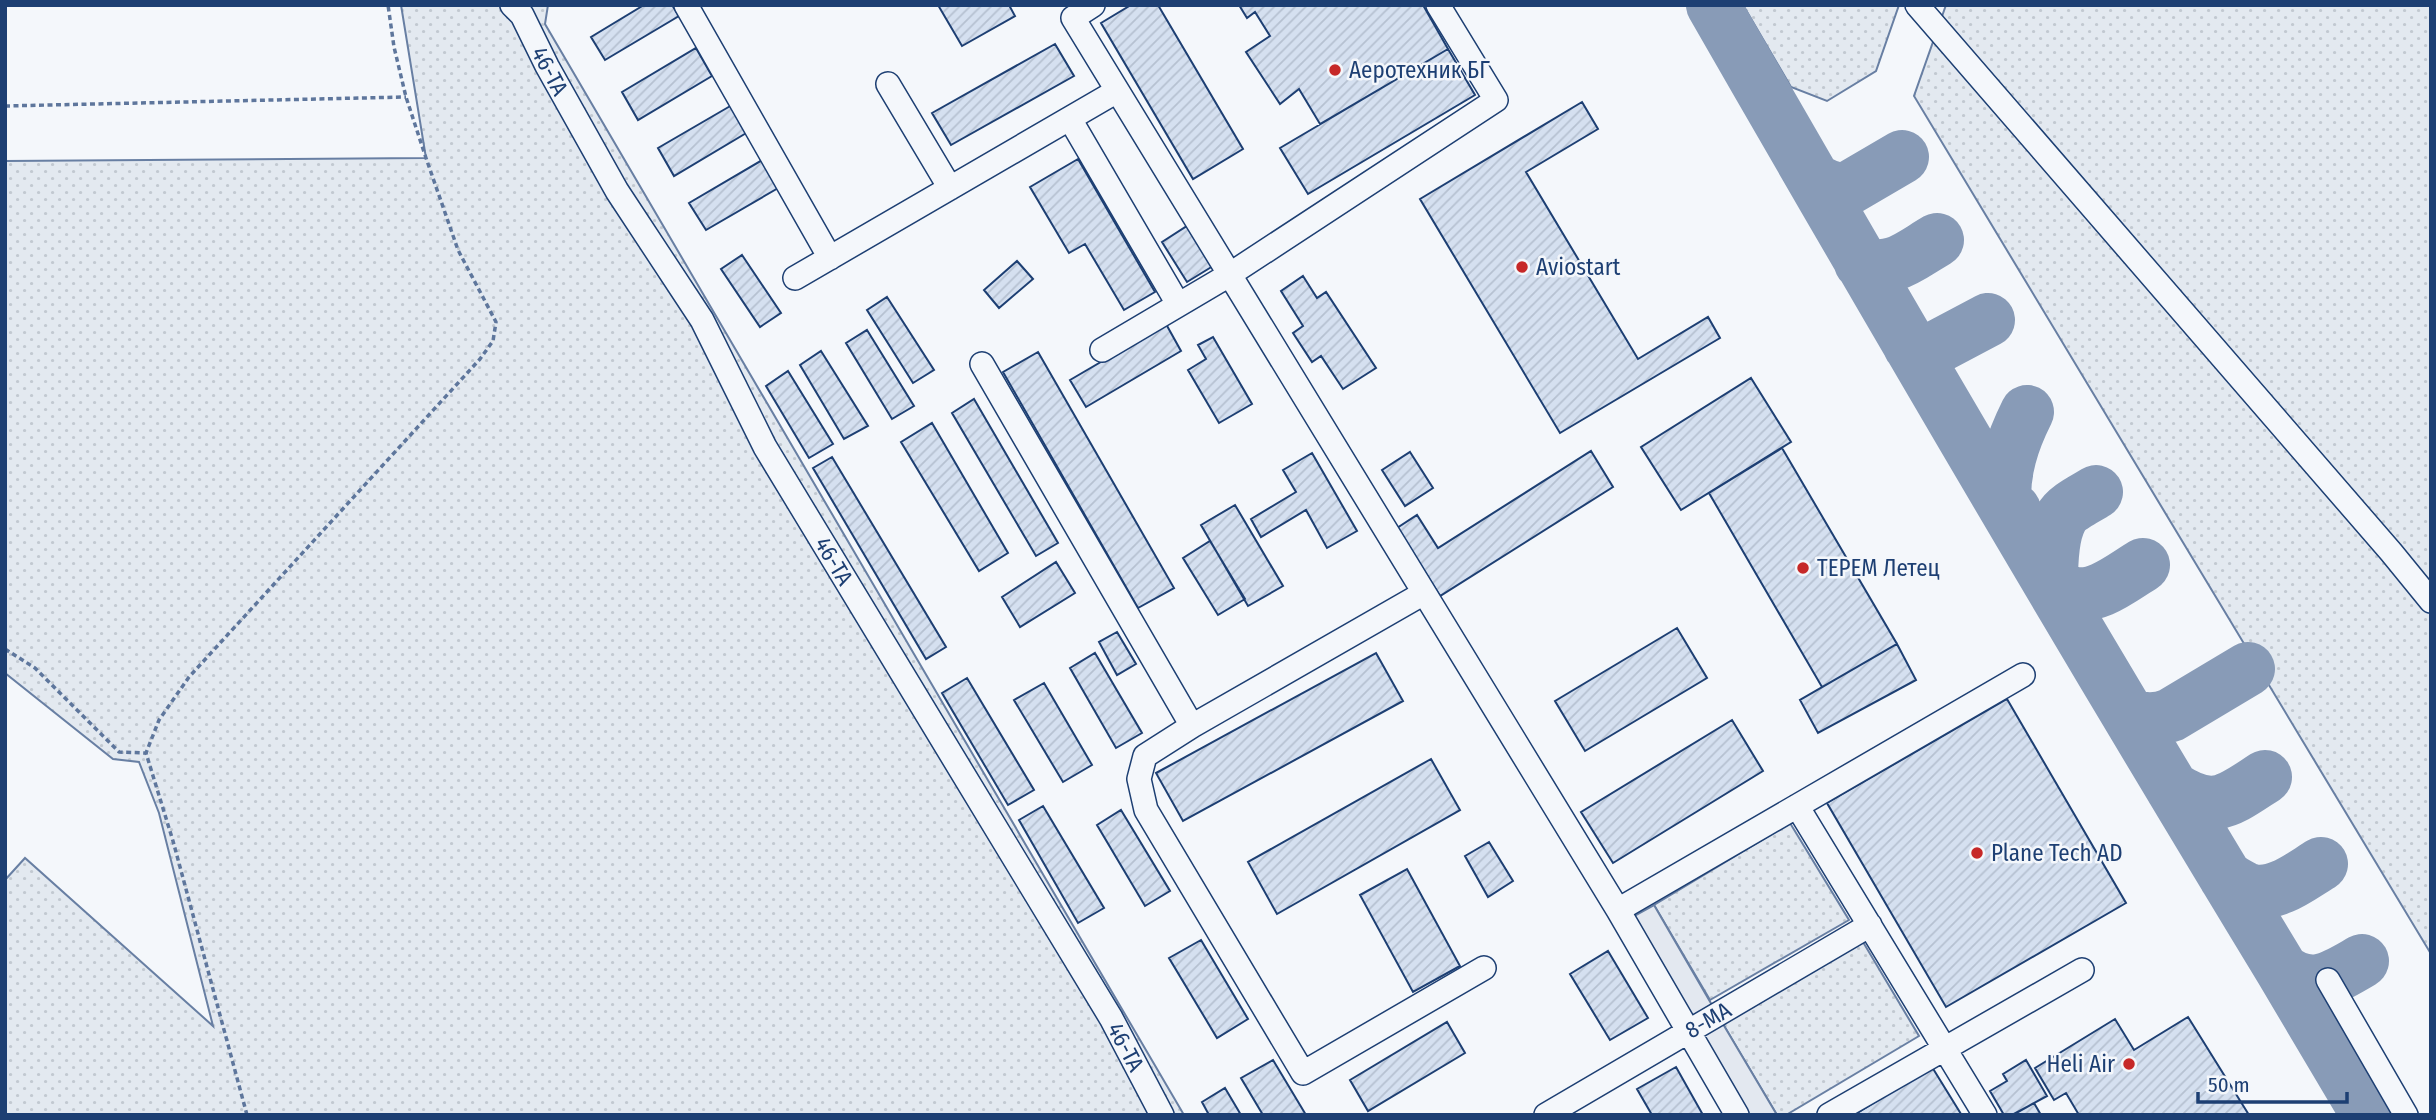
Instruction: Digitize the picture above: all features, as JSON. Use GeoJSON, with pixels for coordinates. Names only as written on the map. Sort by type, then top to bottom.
{"type":"FeatureCollection","features":[{"type":"Feature","properties":{"kind":"street","name":"46-ТА"},"geometry":{"type":"LineString","coordinates":[[512,5],[522,15],[547,66],[617,191],[702,320],[765,447],[1111,1017],[1162,1115]]}},
{"type":"Feature","properties":{"kind":"street"},"geometry":{"type":"LineString","coordinates":[[686,5],[831,258]]}},
{"type":"Feature","properties":{"kind":"street"},"geometry":{"type":"LineString","coordinates":[[1093,5],[1073,18],[1618,910],[1737,1115]]}},
{"type":"Feature","properties":{"kind":"street"},"geometry":{"type":"LineString","coordinates":[[1102,350],[1229,275],[1496,100],[1438,5]]}},
{"type":"Feature","properties":{"kind":"street"},"geometry":{"type":"LineString","coordinates":[[1917,5],[2431,601]]}},
{"type":"Feature","properties":{"kind":"street"},"geometry":{"type":"LineString","coordinates":[[888,84],[950,188]]}},
{"type":"Feature","properties":{"kind":"street"},"geometry":{"type":"LineString","coordinates":[[795,278],[1117,92]]}},
{"type":"Feature","properties":{"kind":"street"},"geometry":{"type":"LineString","coordinates":[[1070,119],[1178,304]]}},
{"type":"Feature","properties":{"kind":"street"},"geometry":{"type":"LineString","coordinates":[[982,364],[1192,726]]}},
{"type":"Feature","properties":{"kind":"street"},"geometry":{"type":"LineString","coordinates":[[1424,593],[1192,726],[1145,756],[1139,779],[1146,810],[1303,1073],[1484,968]]}},
{"type":"Feature","properties":{"kind":"street"},"geometry":{"type":"LineString","coordinates":[[1618,910],[2023,675]]}},
{"type":"Feature","properties":{"kind":"street"},"geometry":{"type":"LineString","coordinates":[[1797,806],[1985,1115]]}},
{"type":"Feature","properties":{"kind":"street","name":"8-МА"},"geometry":{"type":"LineString","coordinates":[[1546,1115],[1870,925]]}},
{"type":"Feature","properties":{"kind":"street"},"geometry":{"type":"LineString","coordinates":[[1829,1115],[2082,970]]}},
{"type":"Feature","properties":{"kind":"street"},"geometry":{"type":"LineString","coordinates":[[2328,980],[2406,1115]]}},
{"type":"Feature","properties":{"kind":"path"},"geometry":{"type":"LineString","coordinates":[[247,1115],[170,830],[146,753],[159,720],[189,677],[480,359],[493,341],[496,322],[458,250],[406,97],[394,47],[388,5]]}},
{"type":"Feature","properties":{"kind":"path"},"geometry":{"type":"LineString","coordinates":[[5,106],[406,97]]}},
{"type":"Feature","properties":{"kind":"path"},"geometry":{"type":"LineString","coordinates":[[5,649],[35,668],[120,752],[146,753]]}},
{"type":"Feature","properties":{"kind":"shaded area"},"geometry":{"type":"Polygon","coordinates":[[[401,5],[548,5],[545,24],[1184,1115],[5,1115],[5,880],[25,858],[213,1026],[159,813],[139,762],[113,759],[5,673],[5,161],[426,158],[401,5]]]}},
{"type":"Feature","properties":{"kind":"shaded area"},"geometry":{"type":"Polygon","coordinates":[[[1743,5],[1899,5],[1876,71],[1827,101],[1791,87],[1743,5]]]}},
{"type":"Feature","properties":{"kind":"shaded area"},"geometry":{"type":"Polygon","coordinates":[[[1946,5],[2431,5],[2431,954],[1914,96],[1946,5]]]}},
{"type":"Feature","properties":{"kind":"shaded area"},"geometry":{"type":"Polygon","coordinates":[[[1790,823],[1849,920],[1710,1000],[1654,905],[1790,823]]]}},
{"type":"Feature","properties":{"kind":"shaded area"},"geometry":{"type":"Polygon","coordinates":[[[1654,905],[1777,1115],[1736,1115],[1625,921],[1654,905]]]}},
{"type":"Feature","properties":{"kind":"shaded area"},"geometry":{"type":"Polygon","coordinates":[[[1863,942],[1919,1036],[1786,1115],[1777,1115],[1723,1024],[1863,942]]]}},
{"type":"Feature","properties":{"kind":"building"},"geometry":{"type":"Polygon","coordinates":[[[644,5],[672,5],[679,16],[605,60],[591,37],[644,5]]]}},
{"type":"Feature","properties":{"kind":"building"},"geometry":{"type":"Polygon","coordinates":[[[938,5],[1009,5],[1015,16],[962,46],[938,5]]]}},
{"type":"Feature","properties":{"kind":"building"},"geometry":{"type":"Polygon","coordinates":[[[1131,5],[1158,5],[1243,149],[1193,179],[1101,23],[1131,5]]]}},
{"type":"Feature","properties":{"kind":"building","name":"Аеротехник БГ"},"geometry":{"type":"Polygon","coordinates":[[[1239,5],[1423,5],[1448,49],[1320,124],[1299,89],[1280,104],[1246,52],[1270,36],[1255,12],[1247,18],[1239,5]]]}},
{"type":"Feature","properties":{"kind":"building"},"geometry":{"type":"Polygon","coordinates":[[[1055,44],[1074,76],[951,145],[932,113],[1055,44]]]}},
{"type":"Feature","properties":{"kind":"building"},"geometry":{"type":"Polygon","coordinates":[[[696,48],[712,76],[638,120],[622,92],[696,48]]]}},
{"type":"Feature","properties":{"kind":"building"},"geometry":{"type":"Polygon","coordinates":[[[1448,49],[1475,95],[1308,194],[1280,148],[1448,49]]]}},
{"type":"Feature","properties":{"kind":"building","name":"Aviostart"},"geometry":{"type":"Polygon","coordinates":[[[1582,102],[1598,129],[1526,172],[1638,359],[1708,317],[1720,338],[1560,433],[1420,199],[1582,102]]]}},
{"type":"Feature","properties":{"kind":"building"},"geometry":{"type":"Polygon","coordinates":[[[732,105],[748,132],[674,176],[658,148],[732,105]]]}},
{"type":"Feature","properties":{"kind":"building"},"geometry":{"type":"Polygon","coordinates":[[[764,159],[780,187],[706,230],[689,203],[764,159]]]}},
{"type":"Feature","properties":{"kind":"building"},"geometry":{"type":"Polygon","coordinates":[[[1078,159],[1155,292],[1124,310],[1085,244],[1069,253],[1030,187],[1078,159]]]}},
{"type":"Feature","properties":{"kind":"building"},"geometry":{"type":"Polygon","coordinates":[[[1187,226],[1213,266],[1187,282],[1162,242],[1187,226]]]}},
{"type":"Feature","properties":{"kind":"building"},"geometry":{"type":"Polygon","coordinates":[[[742,255],[781,313],[760,327],[721,269],[742,255]]]}},
{"type":"Feature","properties":{"kind":"building"},"geometry":{"type":"Polygon","coordinates":[[[1017,261],[1033,279],[999,308],[984,290],[1017,261]]]}},
{"type":"Feature","properties":{"kind":"building"},"geometry":{"type":"Polygon","coordinates":[[[1303,276],[1317,298],[1326,292],[1376,368],[1343,389],[1321,356],[1312,362],[1293,333],[1303,326],[1281,291],[1303,276]]]}},
{"type":"Feature","properties":{"kind":"building"},"geometry":{"type":"Polygon","coordinates":[[[887,297],[934,370],[913,383],[867,310],[887,297]]]}},
{"type":"Feature","properties":{"kind":"building"},"geometry":{"type":"Polygon","coordinates":[[[1166,324],[1181,351],[1086,407],[1070,380],[1166,324]]]}},
{"type":"Feature","properties":{"kind":"building"},"geometry":{"type":"Polygon","coordinates":[[[867,330],[914,406],[892,419],[846,343],[867,330]]]}},
{"type":"Feature","properties":{"kind":"building"},"geometry":{"type":"Polygon","coordinates":[[[1213,337],[1252,404],[1219,423],[1188,370],[1206,359],[1198,345],[1213,337]]]}},
{"type":"Feature","properties":{"kind":"building"},"geometry":{"type":"Polygon","coordinates":[[[821,351],[868,426],[844,439],[800,365],[821,351]]]}},
{"type":"Feature","properties":{"kind":"building"},"geometry":{"type":"Polygon","coordinates":[[[1038,352],[1174,588],[1138,608],[1003,372],[1038,352]]]}},
{"type":"Feature","properties":{"kind":"building"},"geometry":{"type":"Polygon","coordinates":[[[788,371],[833,444],[809,458],[766,386],[788,371]]]}},
{"type":"Feature","properties":{"kind":"building"},"geometry":{"type":"Polygon","coordinates":[[[1751,378],[1791,442],[1681,510],[1641,447],[1751,378]]]}},
{"type":"Feature","properties":{"kind":"building"},"geometry":{"type":"Polygon","coordinates":[[[974,399],[1058,543],[1036,556],[952,413],[974,399]]]}},
{"type":"Feature","properties":{"kind":"building"},"geometry":{"type":"Polygon","coordinates":[[[932,423],[1008,553],[979,571],[901,442],[932,423]]]}},
{"type":"Feature","properties":{"kind":"building","name":"ТЕРЕМ Летец"},"geometry":{"type":"Polygon","coordinates":[[[1782,448],[1897,644],[1822,687],[1709,493],[1782,448]]]}},
{"type":"Feature","properties":{"kind":"building"},"geometry":{"type":"Polygon","coordinates":[[[1591,451],[1613,487],[1440,596],[1397,528],[1417,515],[1438,548],[1591,451]]]}},
{"type":"Feature","properties":{"kind":"building"},"geometry":{"type":"Polygon","coordinates":[[[1410,452],[1433,488],[1405,506],[1382,470],[1410,452]]]}},
{"type":"Feature","properties":{"kind":"building"},"geometry":{"type":"Polygon","coordinates":[[[1312,453],[1357,531],[1327,548],[1306,510],[1261,537],[1251,519],[1296,492],[1283,470],[1312,453]]]}},
{"type":"Feature","properties":{"kind":"building"},"geometry":{"type":"Polygon","coordinates":[[[832,457],[946,647],[926,659],[813,468],[832,457]]]}},
{"type":"Feature","properties":{"kind":"building"},"geometry":{"type":"Polygon","coordinates":[[[1235,505],[1283,586],[1248,606],[1201,525],[1235,505]]]}},
{"type":"Feature","properties":{"kind":"building"},"geometry":{"type":"Polygon","coordinates":[[[1210,541],[1245,599],[1218,615],[1183,558],[1210,541]]]}},
{"type":"Feature","properties":{"kind":"building"},"geometry":{"type":"Polygon","coordinates":[[[1056,562],[1075,593],[1020,627],[1002,597],[1056,562]]]}},
{"type":"Feature","properties":{"kind":"building"},"geometry":{"type":"Polygon","coordinates":[[[1677,628],[1707,678],[1585,751],[1555,701],[1677,628]]]}},
{"type":"Feature","properties":{"kind":"building"},"geometry":{"type":"Polygon","coordinates":[[[1117,632],[1136,664],[1117,675],[1099,642],[1117,632]]]}},
{"type":"Feature","properties":{"kind":"building"},"geometry":{"type":"Polygon","coordinates":[[[1897,644],[1916,680],[1818,733],[1800,700],[1897,644]]]}},
{"type":"Feature","properties":{"kind":"building"},"geometry":{"type":"Polygon","coordinates":[[[1095,653],[1142,733],[1116,748],[1070,668],[1095,653]]]}},
{"type":"Feature","properties":{"kind":"building"},"geometry":{"type":"Polygon","coordinates":[[[1376,653],[1403,701],[1183,821],[1156,773],[1376,653]]]}},
{"type":"Feature","properties":{"kind":"building"},"geometry":{"type":"Polygon","coordinates":[[[967,678],[1034,790],[1008,805],[942,693],[967,678]]]}},
{"type":"Feature","properties":{"kind":"building"},"geometry":{"type":"Polygon","coordinates":[[[1044,683],[1092,765],[1063,782],[1014,700],[1044,683]]]}},
{"type":"Feature","properties":{"kind":"building","name":"Plane Tech AD"},"geometry":{"type":"Polygon","coordinates":[[[2007,699],[2126,903],[1946,1007],[1827,803],[2007,699]]]}},
{"type":"Feature","properties":{"kind":"building"},"geometry":{"type":"Polygon","coordinates":[[[1732,720],[1763,771],[1613,863],[1581,812],[1732,720]]]}},
{"type":"Feature","properties":{"kind":"building"},"geometry":{"type":"Polygon","coordinates":[[[1431,759],[1460,810],[1277,914],[1248,862],[1431,759]]]}},
{"type":"Feature","properties":{"kind":"building"},"geometry":{"type":"Polygon","coordinates":[[[1043,806],[1104,908],[1078,923],[1019,820],[1043,806]]]}},
{"type":"Feature","properties":{"kind":"building"},"geometry":{"type":"Polygon","coordinates":[[[1121,810],[1170,891],[1145,906],[1097,825],[1121,810]]]}},
{"type":"Feature","properties":{"kind":"building"},"geometry":{"type":"Polygon","coordinates":[[[1489,842],[1513,881],[1488,897],[1465,856],[1489,842]]]}},
{"type":"Feature","properties":{"kind":"building"},"geometry":{"type":"Polygon","coordinates":[[[1407,869],[1460,966],[1413,992],[1360,895],[1407,869]]]}},
{"type":"Feature","properties":{"kind":"building"},"geometry":{"type":"Polygon","coordinates":[[[1201,940],[1248,1019],[1217,1038],[1169,958],[1201,940]]]}},
{"type":"Feature","properties":{"kind":"building"},"geometry":{"type":"Polygon","coordinates":[[[1608,951],[1648,1018],[1610,1040],[1570,974],[1608,951]]]}},
{"type":"Feature","properties":{"kind":"building","name":"Heli Air"},"geometry":{"type":"Polygon","coordinates":[[[2188,1017],[2249,1115],[2079,1115],[2066,1093],[2054,1100],[2035,1068],[2115,1019],[2134,1050],[2188,1017]]]}},
{"type":"Feature","properties":{"kind":"building"},"geometry":{"type":"Polygon","coordinates":[[[1447,1022],[1465,1053],[1368,1111],[1350,1080],[1447,1022]]]}},
{"type":"Feature","properties":{"kind":"building"},"geometry":{"type":"Polygon","coordinates":[[[1273,1060],[1306,1115],[1263,1115],[1241,1078],[1273,1060]]]}},
{"type":"Feature","properties":{"kind":"building"},"geometry":{"type":"Polygon","coordinates":[[[2026,1060],[2047,1096],[2012,1115],[2004,1115],[1990,1091],[2007,1081],[2003,1074],[2026,1060]]]}},
{"type":"Feature","properties":{"kind":"building"},"geometry":{"type":"Polygon","coordinates":[[[1676,1067],[1703,1115],[1652,1115],[1637,1089],[1676,1067]]]}},
{"type":"Feature","properties":{"kind":"building"},"geometry":{"type":"Polygon","coordinates":[[[1932,1067],[1961,1114],[1854,1115],[1932,1067]]]}},
{"type":"Feature","properties":{"kind":"building"},"geometry":{"type":"Polygon","coordinates":[[[1225,1088],[1241,1115],[1209,1115],[1202,1102],[1225,1088]]]}},
{"type":"Feature","properties":{"kind":"building"},"geometry":{"type":"Polygon","coordinates":[[[2034,1103],[2041,1115],[2013,1115],[2034,1103]]]}},
{"type":"Feature","properties":{"kind":"taxiway"},"geometry":{"type":"LineString","coordinates":[[1713,5],[1994,489],[2282,970],[2303,981],[2323,980],[2362,961]]}},
{"type":"Feature","properties":{"kind":"taxiway"},"geometry":{"type":"LineString","coordinates":[[1814,180],[1835,189],[1849,188],[1902,157]]}},
{"type":"Feature","properties":{"kind":"taxiway"},"geometry":{"type":"LineString","coordinates":[[1861,263],[1872,266],[1892,265],[1937,240]]}},
{"type":"Feature","properties":{"kind":"taxiway"},"geometry":{"type":"LineString","coordinates":[[1910,346],[1930,350],[1988,320]]}},
{"type":"Feature","properties":{"kind":"taxiway"},"geometry":{"type":"LineString","coordinates":[[2014,510],[2004,504],[2005,480],[2013,445],[2027,412]]}},
{"type":"Feature","properties":{"kind":"taxiway"},"geometry":{"type":"LineString","coordinates":[[2096,492],[2072,507],[2061,518],[2053,541],[2051,583],[2071,593],[2090,593],[2109,586],[2143,565]]}},
{"type":"Feature","properties":{"kind":"taxiway"},"geometry":{"type":"LineString","coordinates":[[2129,716],[2150,719],[2171,715],[2248,669]]}},
{"type":"Feature","properties":{"kind":"taxiway"},"geometry":{"type":"LineString","coordinates":[[2172,788],[2199,801],[2220,802],[2241,793],[2265,777]]}},
{"type":"Feature","properties":{"kind":"taxiway"},"geometry":{"type":"LineString","coordinates":[[2226,878],[2252,891],[2271,891],[2321,864]]}},
{"type":"Feature","properties":{"kind":"taxiway"},"geometry":{"type":"LineString","coordinates":[[2282,970],[2368,1115]]}},
{"type":"Feature","properties":{"kind":"place","name":"Аеротехник БГ"},"geometry":{"type":"Point","coordinates":[1335,70]}},
{"type":"Feature","properties":{"kind":"place","name":"Aviostart"},"geometry":{"type":"Point","coordinates":[1522,267]}},
{"type":"Feature","properties":{"kind":"place","name":"ТЕРЕМ Летец"},"geometry":{"type":"Point","coordinates":[1803,568]}},
{"type":"Feature","properties":{"kind":"place","name":"Plane Tech AD"},"geometry":{"type":"Point","coordinates":[1977,853]}},
{"type":"Feature","properties":{"kind":"place","name":"Heli Air"},"geometry":{"type":"Point","coordinates":[2129,1064]}}]}
